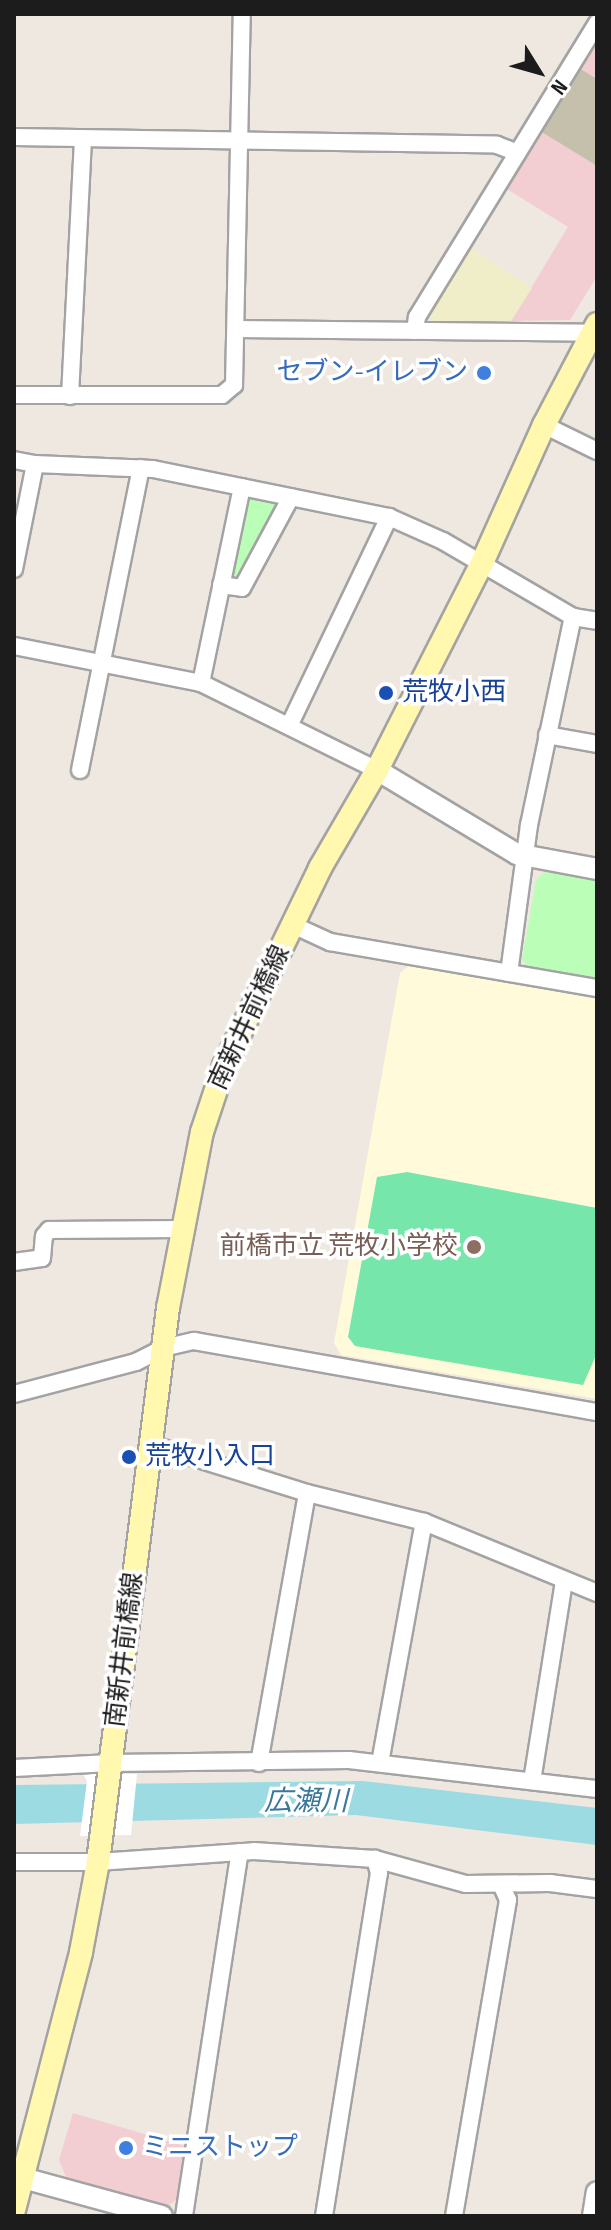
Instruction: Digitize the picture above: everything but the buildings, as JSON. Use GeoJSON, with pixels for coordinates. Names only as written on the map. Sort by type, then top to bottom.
{"type":"FeatureCollection","features":[{"type":"Feature","properties":{"kind":"main road","name":"南新井前橋線"},"geometry":{"type":"LineString","coordinates":[[98,1862],[163,1348],[180,1229],[202,1132],[224,1066],[320,868],[377,770],[482,563],[544,425],[595,330]]}},
{"type":"Feature","properties":{"kind":"main road"},"geometry":{"type":"LineString","coordinates":[[14,2210],[18,2176],[81,1952],[98,1862]]}},
{"type":"Feature","properties":{"kind":"street"},"geometry":{"type":"LineString","coordinates":[[14,395],[222,395],[234,385],[242,14]]}},
{"type":"Feature","properties":{"kind":"street"},"geometry":{"type":"LineString","coordinates":[[415,331],[417,317],[597,23]]}},
{"type":"Feature","properties":{"kind":"street"},"geometry":{"type":"LineString","coordinates":[[14,137],[497,145],[518,153]]}},
{"type":"Feature","properties":{"kind":"street"},"geometry":{"type":"LineString","coordinates":[[70,396],[83,138]]}},
{"type":"Feature","properties":{"kind":"street"},"geometry":{"type":"LineString","coordinates":[[236,329],[595,330]]}},
{"type":"Feature","properties":{"kind":"street"},"geometry":{"type":"LineString","coordinates":[[544,425],[597,451]]}},
{"type":"Feature","properties":{"kind":"street"},"geometry":{"type":"LineString","coordinates":[[14,460],[35,464],[141,468],[389,517],[482,563],[573,617],[597,621]]}},
{"type":"Feature","properties":{"kind":"street"},"geometry":{"type":"LineString","coordinates":[[14,569],[35,464]]}},
{"type":"Feature","properties":{"kind":"street"},"geometry":{"type":"LineString","coordinates":[[80,770],[104,664],[141,468]]}},
{"type":"Feature","properties":{"kind":"street"},"geometry":{"type":"LineString","coordinates":[[201,683],[242,487]]}},
{"type":"Feature","properties":{"kind":"street"},"geometry":{"type":"LineString","coordinates":[[221,585],[242,588],[291,497]]}},
{"type":"Feature","properties":{"kind":"street"},"geometry":{"type":"LineString","coordinates":[[289,726],[389,517]]}},
{"type":"Feature","properties":{"kind":"street"},"geometry":{"type":"LineString","coordinates":[[509,973],[524,856],[573,617]]}},
{"type":"Feature","properties":{"kind":"street"},"geometry":{"type":"LineString","coordinates":[[14,646],[201,683],[377,770],[524,856],[597,869]]}},
{"type":"Feature","properties":{"kind":"street"},"geometry":{"type":"LineString","coordinates":[[547,735],[597,744]]}},
{"type":"Feature","properties":{"kind":"street"},"geometry":{"type":"LineString","coordinates":[[293,925],[330,942],[597,988]]}},
{"type":"Feature","properties":{"kind":"street"},"geometry":{"type":"LineString","coordinates":[[14,1262],[42,1258],[44,1236],[49,1230],[180,1229]]}},
{"type":"Feature","properties":{"kind":"street"},"geometry":{"type":"LineString","coordinates":[[14,1394],[136,1362],[163,1348],[188,1341],[597,1412]]}},
{"type":"Feature","properties":{"kind":"street"},"geometry":{"type":"LineString","coordinates":[[150,1444],[307,1493],[424,1522],[597,1593]]}},
{"type":"Feature","properties":{"kind":"street"},"geometry":{"type":"LineString","coordinates":[[259,1763],[307,1493]]}},
{"type":"Feature","properties":{"kind":"street"},"geometry":{"type":"LineString","coordinates":[[380,1763],[424,1522]]}},
{"type":"Feature","properties":{"kind":"street"},"geometry":{"type":"LineString","coordinates":[[532,1781],[564,1581]]}},
{"type":"Feature","properties":{"kind":"street"},"geometry":{"type":"LineString","coordinates":[[14,1768],[110,1770],[259,1763],[380,1763],[597,1789]]}},
{"type":"Feature","properties":{"kind":"street"},"geometry":{"type":"LineString","coordinates":[[184,2216],[240,1852]]}},
{"type":"Feature","properties":{"kind":"street"},"geometry":{"type":"LineString","coordinates":[[14,1862],[98,1862],[240,1852],[375,1859],[466,1884],[550,1883],[597,1889]]}},
{"type":"Feature","properties":{"kind":"street"},"geometry":{"type":"LineString","coordinates":[[324,2216],[379,1873],[375,1859]]}},
{"type":"Feature","properties":{"kind":"street"},"geometry":{"type":"LineString","coordinates":[[454,2216],[508,1900],[501,1884]]}},
{"type":"Feature","properties":{"kind":"street"},"geometry":{"type":"LineString","coordinates":[[18,2176],[162,2216]]}},
{"type":"Feature","properties":{"kind":"street"},"geometry":{"type":"LineString","coordinates":[[593,2216],[597,2192]]}},
{"type":"Feature","properties":{"kind":"shaded area"},"geometry":{"type":"Polygon","coordinates":[[[597,36],[597,79],[579,68],[597,36]]]}},
{"type":"Feature","properties":{"kind":"shaded area"},"geometry":{"type":"Polygon","coordinates":[[[579,68],[597,79],[597,166],[540,131],[579,68]]]}},
{"type":"Feature","properties":{"kind":"shaded area"},"geometry":{"type":"Polygon","coordinates":[[[540,131],[597,166],[597,276],[570,320],[511,321],[568,227],[505,188],[540,131]]]}},
{"type":"Feature","properties":{"kind":"shaded area"},"geometry":{"type":"Polygon","coordinates":[[[470,248],[532,288],[511,321],[433,321],[428,315],[470,248]]]}},
{"type":"Feature","properties":{"kind":"shaded area","name":"前橋市立 荒牧小学校"},"geometry":{"type":"Polygon","coordinates":[[[410,965],[597,999],[597,1399],[341,1355],[334,1343],[400,973],[410,965]]]}},
{"type":"Feature","properties":{"kind":"shaded area"},"geometry":{"type":"Polygon","coordinates":[[[73,2113],[188,2147],[176,2200],[168,2206],[66,2177],[59,2160],[73,2113]]]}},
{"type":"Feature","properties":{"kind":"green space"},"geometry":{"type":"Polygon","coordinates":[[[245,494],[279,502],[243,578],[228,579],[245,494]]]}},
{"type":"Feature","properties":{"kind":"green space"},"geometry":{"type":"Polygon","coordinates":[[[545,872],[597,881],[597,979],[529,967],[522,960],[536,880],[545,872]]]}},
{"type":"Feature","properties":{"kind":"green space"},"geometry":{"type":"Polygon","coordinates":[[[407,1172],[597,1208],[597,1353],[583,1385],[355,1346],[348,1337],[377,1177],[407,1172]]]}},
{"type":"Feature","properties":{"kind":"water","name":"広瀬川"},"geometry":{"type":"Polygon","coordinates":[[[363,1781],[597,1808],[597,1845],[356,1815],[14,1824],[14,1785],[363,1781]]]}},
{"type":"Feature","properties":{"kind":"pier"},"geometry":{"type":"Polygon","coordinates":[[[83,1774],[137,1774],[131,1835],[80,1836],[87,1781],[83,1774]]]}},
{"type":"Feature","properties":{"kind":"place","name":"セブン-イレブン"},"geometry":{"type":"Point","coordinates":[484,373]}},
{"type":"Feature","properties":{"kind":"place","name":"荒牧小西"},"geometry":{"type":"Point","coordinates":[386,693]}},
{"type":"Feature","properties":{"kind":"place","name":"前橋市立 荒牧小学校"},"geometry":{"type":"Point","coordinates":[474,1247]}},
{"type":"Feature","properties":{"kind":"place","name":"荒牧小入口"},"geometry":{"type":"Point","coordinates":[129,1457]}},
{"type":"Feature","properties":{"kind":"place","name":"ミニストップ"},"geometry":{"type":"Point","coordinates":[126,2148]}}]}
